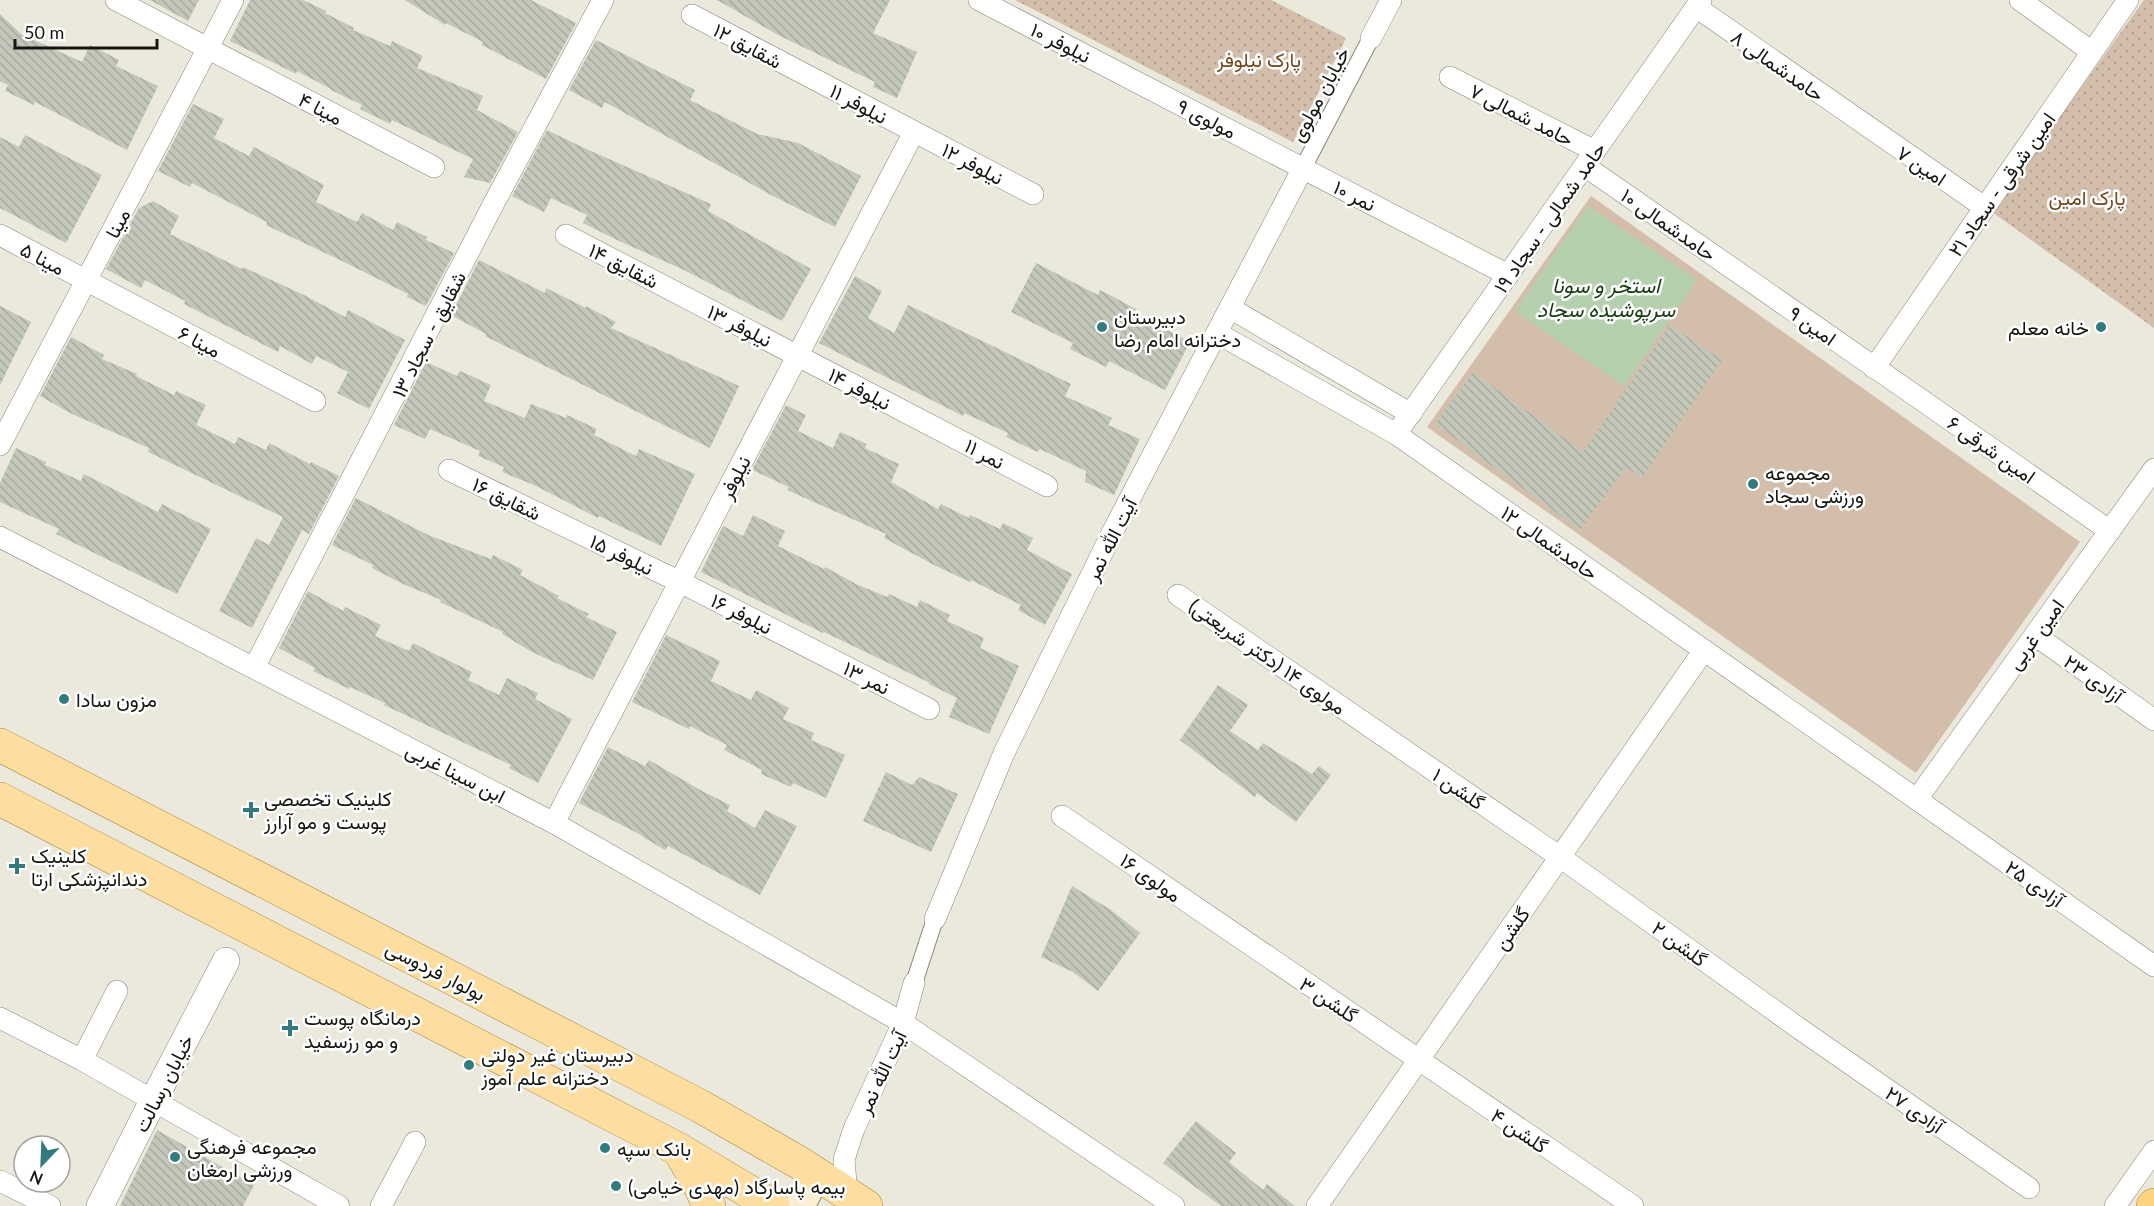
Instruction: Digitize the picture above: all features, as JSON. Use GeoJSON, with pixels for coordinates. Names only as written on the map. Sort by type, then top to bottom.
{"type":"FeatureCollection","features":[{"type":"Feature","properties":{"kind":"main road","name":"بولوار فردوسی"},"geometry":{"type":"LineString","coordinates":[[0,745],[689,1100],[831,1167],[851,1202]]}},
{"type":"Feature","properties":{"kind":"main road"},"geometry":{"type":"LineString","coordinates":[[0,799],[678,1149],[773,1206]]}},
{"type":"Feature","properties":{"kind":"main road"},"geometry":{"type":"LineString","coordinates":[[678,1149],[709,1206]]}},
{"type":"Feature","properties":{"kind":"main road"},"geometry":{"type":"LineString","coordinates":[[799,1206],[831,1167]]}},
{"type":"Feature","properties":{"kind":"street","name":"مینا ۴"},"geometry":{"type":"LineString","coordinates":[[116,0],[434,167]]}},
{"type":"Feature","properties":{"kind":"street","name":"مینا"},"geometry":{"type":"LineString","coordinates":[[0,445],[233,0]]}},
{"type":"Feature","properties":{"kind":"street","name":"شقایق - سجاد ۱۳"},"geometry":{"type":"LineString","coordinates":[[254,668],[495,201],[603,0]]}},
{"type":"Feature","properties":{"kind":"street","name":"نیلوفر ۱۰"},"geometry":{"type":"LineString","coordinates":[[979,0],[1111,68]]}},
{"type":"Feature","properties":{"kind":"street"},"geometry":{"type":"LineString","coordinates":[[1371,38],[1391,0]]}},
{"type":"Feature","properties":{"kind":"street"},"geometry":{"type":"LineString","coordinates":[[2020,0],[2092,52]]}},
{"type":"Feature","properties":{"kind":"street","name":"امین شرقی - سجاد ۲۱"},"geometry":{"type":"LineString","coordinates":[[1874,368],[2128,0]]}},
{"type":"Feature","properties":{"kind":"street","name":"حامدشمالی ۸"},"geometry":{"type":"LineString","coordinates":[[1699,4],[1860,122]]}},
{"type":"Feature","properties":{"kind":"street","name":"حامد شمالی - سجاد ۱۹"},"geometry":{"type":"LineString","coordinates":[[1396,434],[1699,4]]}},
{"type":"Feature","properties":{"kind":"street","name":"شقایق ۱۲"},"geometry":{"type":"LineString","coordinates":[[692,15],[803,74]]}},
{"type":"Feature","properties":{"kind":"street","name":"خیابان مولوی"},"geometry":{"type":"LineString","coordinates":[[1303,168],[1371,38]]}},
{"type":"Feature","properties":{"kind":"street","name":"مولوی ۹"},"geometry":{"type":"LineString","coordinates":[[1111,68],[1303,168]]}},
{"type":"Feature","properties":{"kind":"street","name":"نیلوفر ۱۱"},"geometry":{"type":"LineString","coordinates":[[803,74],[914,132]]}},
{"type":"Feature","properties":{"kind":"street","name":"حامد شمالی ۷"},"geometry":{"type":"LineString","coordinates":[[1449,77],[1590,158]]}},
{"type":"Feature","properties":{"kind":"street","name":"امین ۷"},"geometry":{"type":"LineString","coordinates":[[1860,122],[1984,207]]}},
{"type":"Feature","properties":{"kind":"street","name":"نیلوفر ۱۲"},"geometry":{"type":"LineString","coordinates":[[914,132],[1033,194]]}},
{"type":"Feature","properties":{"kind":"street","name":"نیلوفر"},"geometry":{"type":"LineString","coordinates":[[554,823],[914,132]]}},
{"type":"Feature","properties":{"kind":"street","name":"حامدشمالی ۱۰"},"geometry":{"type":"LineString","coordinates":[[1590,158],[1753,282]]}},
{"type":"Feature","properties":{"kind":"street","name":"نمر ۱۰"},"geometry":{"type":"LineString","coordinates":[[1303,168],[1508,275]]}},
{"type":"Feature","properties":{"kind":"street","name":"آیت الله نمر"},"geometry":{"type":"LineString","coordinates":[[935,919],[1004,753],[1115,528],[1303,168]]}},
{"type":"Feature","properties":{"kind":"street","name":"مینا ۵"},"geometry":{"type":"LineString","coordinates":[[0,235],[86,280]]}},
{"type":"Feature","properties":{"kind":"street","name":"شقایق ۱۴"},"geometry":{"type":"LineString","coordinates":[[566,235],[682,295]]}},
{"type":"Feature","properties":{"kind":"street","name":"مینا ۶"},"geometry":{"type":"LineString","coordinates":[[86,280],[315,401]]}},
{"type":"Feature","properties":{"kind":"street","name":"امین ۹"},"geometry":{"type":"LineString","coordinates":[[1753,282],[1874,368]]}},
{"type":"Feature","properties":{"kind":"street","name":"نیلوفر ۱۳"},"geometry":{"type":"LineString","coordinates":[[682,295],[798,355]]}},
{"type":"Feature","properties":{"kind":"street"},"geometry":{"type":"LineString","coordinates":[[1230,308],[1411,414]]}},
{"type":"Feature","properties":{"kind":"street","name":"حامدشمالی ۱۲"},"geometry":{"type":"LineString","coordinates":[[1217,333],[1396,434],[1917,799]]}},
{"type":"Feature","properties":{"kind":"street","name":"نیلوفر ۱۴"},"geometry":{"type":"LineString","coordinates":[[798,355],[922,421]]}},
{"type":"Feature","properties":{"kind":"street","name":"امین شرقی ۶"},"geometry":{"type":"LineString","coordinates":[[1874,368],[2110,531]]}},
{"type":"Feature","properties":{"kind":"street","name":"نمر ۱۱"},"geometry":{"type":"LineString","coordinates":[[922,421],[1047,486]]}},
{"type":"Feature","properties":{"kind":"street","name":"شقایق ۱۶"},"geometry":{"type":"LineString","coordinates":[[449,470],[565,526]]}},
{"type":"Feature","properties":{"kind":"street","name":"امین غربی"},"geometry":{"type":"LineString","coordinates":[[1917,799],[2110,531],[2150,481]]}},
{"type":"Feature","properties":{"kind":"street","name":"نیلوفر ۱۵"},"geometry":{"type":"LineString","coordinates":[[565,526],[680,582]]}},
{"type":"Feature","properties":{"kind":"street","name":"ابن سینا غربی"},"geometry":{"type":"LineString","coordinates":[[0,537],[554,823],[903,1023],[1174,1206]]}},
{"type":"Feature","properties":{"kind":"street","name":"نیلوفر ۱۶"},"geometry":{"type":"LineString","coordinates":[[680,582],[804,645]]}},
{"type":"Feature","properties":{"kind":"street","name":"مولوی ۱۴ (دکتر شریعتی)"},"geometry":{"type":"LineString","coordinates":[[1178,595],[1358,718]]}},
{"type":"Feature","properties":{"kind":"street","name":"آزادی ۲۳"},"geometry":{"type":"LineString","coordinates":[[2035,635],[2154,720]]}},
{"type":"Feature","properties":{"kind":"street","name":"نمر ۱۳"},"geometry":{"type":"LineString","coordinates":[[804,645],[929,709]]}},
{"type":"Feature","properties":{"kind":"street","name":"گلشن"},"geometry":{"type":"LineString","coordinates":[[1317,1206],[1704,650]]}},
{"type":"Feature","properties":{"kind":"street","name":"گلشن ۱"},"geometry":{"type":"LineString","coordinates":[[1358,718],[1560,857]]}},
{"type":"Feature","properties":{"kind":"street","name":"آزادی ۲۵"},"geometry":{"type":"LineString","coordinates":[[1917,799],[2154,966]]}},
{"type":"Feature","properties":{"kind":"street","name":"مولوی ۱۶"},"geometry":{"type":"LineString","coordinates":[[1062,816],[1240,938]]}},
{"type":"Feature","properties":{"kind":"street","name":"گلشن ۲"},"geometry":{"type":"LineString","coordinates":[[1560,857],[1800,1029]]}},
{"type":"Feature","properties":{"kind":"street"},"geometry":{"type":"LineString","coordinates":[[914,983],[935,919]]}},
{"type":"Feature","properties":{"kind":"street","name":"گلشن ۳"},"geometry":{"type":"LineString","coordinates":[[1240,938],[1418,1060]]}},
{"type":"Feature","properties":{"kind":"street","name":"خیابان رسالت"},"geometry":{"type":"LineString","coordinates":[[100,1206],[226,960]]}},
{"type":"Feature","properties":{"kind":"street","name":"آیت الله نمر"},"geometry":{"type":"LineString","coordinates":[[831,1167],[855,1129],[903,1023],[914,983]]}},
{"type":"Feature","properties":{"kind":"street"},"geometry":{"type":"LineString","coordinates":[[82,1060],[117,991]]}},
{"type":"Feature","properties":{"kind":"street"},"geometry":{"type":"LineString","coordinates":[[0,1018],[82,1060],[339,1206]]}},
{"type":"Feature","properties":{"kind":"street","name":"۲۷ آزادی"},"geometry":{"type":"LineString","coordinates":[[1800,1029],[2029,1188]]}},
{"type":"Feature","properties":{"kind":"street","name":"گلشن ۴"},"geometry":{"type":"LineString","coordinates":[[1418,1060],[1627,1202]]}},
{"type":"Feature","properties":{"kind":"street"},"geometry":{"type":"LineString","coordinates":[[381,1206],[415,1142]]}},
{"type":"Feature","properties":{"kind":"street"},"geometry":{"type":"LineString","coordinates":[[2115,1206],[2154,1151]]}},
{"type":"Feature","properties":{"kind":"street"},"geometry":{"type":"LineString","coordinates":[[0,1181],[50,1206]]}},
{"type":"Feature","properties":{"kind":"green space","name":"پارک نیلوفر"},"geometry":{"type":"Polygon","coordinates":[[[1015,0],[1271,0],[1346,38],[1293,142],[1015,0]]]}},
{"type":"Feature","properties":{"kind":"green space","name":"پارک امین"},"geometry":{"type":"Polygon","coordinates":[[[2144,0],[2154,0],[2154,328],[1992,212],[2144,0]]]}},
{"type":"Feature","properties":{"kind":"green space","name":"مجموعه ورزشی سجاد"},"geometry":{"type":"Polygon","coordinates":[[[1591,196],[2080,542],[1916,773],[1427,427],[1591,196]]]}},
{"type":"Feature","properties":{"kind":"water","name":"استخر و سونا سرپوشیده سجاد"},"geometry":{"type":"Polygon","coordinates":[[[1588,206],[1697,280],[1624,386],[1515,311],[1588,206]]]}},
{"type":"Feature","properties":{"kind":"building"},"geometry":{"type":"Polygon","coordinates":[[[150,0],[199,0],[188,21],[150,0]]]}},
{"type":"Feature","properties":{"kind":"building"},"geometry":{"type":"Polygon","coordinates":[[[250,0],[303,0],[326,11],[325,13],[354,28],[353,30],[390,46],[392,41],[423,56],[417,68],[483,96],[477,110],[518,132],[490,183],[464,177],[473,159],[392,120],[390,124],[360,109],[362,105],[297,71],[296,74],[230,41],[250,0]]]}},
{"type":"Feature","properties":{"kind":"building"},"geometry":{"type":"Polygon","coordinates":[[[405,0],[531,0],[576,23],[546,79],[482,45],[483,42],[446,23],[445,25],[405,0]]]}},
{"type":"Feature","properties":{"kind":"building"},"geometry":{"type":"Polygon","coordinates":[[[717,0],[890,0],[873,33],[917,52],[897,98],[873,87],[875,82],[778,35],[717,0]]]}},
{"type":"Feature","properties":{"kind":"building"},"geometry":{"type":"Polygon","coordinates":[[[0,14],[21,34],[82,62],[90,45],[119,60],[116,66],[158,86],[127,150],[35,102],[34,105],[5,91],[8,85],[0,81],[0,14]]]}},
{"type":"Feature","properties":{"kind":"building"},"geometry":{"type":"Polygon","coordinates":[[[596,40],[695,90],[690,100],[757,134],[798,143],[861,176],[835,227],[771,195],[605,102],[602,108],[569,90],[596,40]]]}},
{"type":"Feature","properties":{"kind":"building"},"geometry":{"type":"Polygon","coordinates":[[[193,104],[224,119],[214,138],[249,156],[254,147],[324,185],[316,202],[357,222],[362,213],[393,230],[397,222],[427,237],[426,240],[454,253],[426,306],[407,297],[408,294],[266,225],[267,222],[192,183],[190,187],[158,171],[193,104]]]}},
{"type":"Feature","properties":{"kind":"building"},"geometry":{"type":"Polygon","coordinates":[[[547,130],[711,204],[708,211],[811,269],[782,321],[684,270],[583,223],[587,215],[551,198],[544,212],[512,196],[547,130]]]}},
{"type":"Feature","properties":{"kind":"building"},"geometry":{"type":"Polygon","coordinates":[[[25,135],[102,175],[66,243],[0,208],[0,137],[19,147],[25,135]]]}},
{"type":"Feature","properties":{"kind":"building"},"geometry":{"type":"Polygon","coordinates":[[[153,201],[179,216],[170,234],[242,269],[243,267],[304,295],[345,317],[348,310],[405,340],[369,409],[337,393],[348,372],[316,356],[312,364],[280,346],[278,352],[184,304],[185,301],[145,280],[141,288],[106,269],[139,208],[153,201]]]}},
{"type":"Feature","properties":{"kind":"building"},"geometry":{"type":"Polygon","coordinates":[[[479,260],[545,293],[546,288],[586,308],[586,306],[616,322],[611,328],[739,386],[710,448],[485,336],[486,334],[451,315],[479,260]]]}},
{"type":"Feature","properties":{"kind":"building","name":"دبیرستان دخترانه امام رضا"},"geometry":{"type":"Polygon","coordinates":[[[1036,263],[1098,295],[1100,290],[1136,309],[1134,313],[1190,342],[1165,390],[1109,361],[1106,367],[1070,349],[1073,343],[1011,312],[1036,263]]]}},
{"type":"Feature","properties":{"kind":"building"},"geometry":{"type":"Polygon","coordinates":[[[855,276],[882,291],[868,318],[894,333],[908,305],[1071,384],[1065,396],[1112,418],[1108,425],[1140,439],[1114,495],[1085,482],[1086,471],[1040,449],[1038,452],[1006,437],[1008,433],[964,413],[963,416],[819,343],[855,276]]]}},
{"type":"Feature","properties":{"kind":"building"},"geometry":{"type":"Polygon","coordinates":[[[0,306],[31,322],[0,385],[0,306]]]}},
{"type":"Feature","properties":{"kind":"building"},"geometry":{"type":"Polygon","coordinates":[[[1670,325],[1722,360],[1642,478],[1626,467],[1580,530],[1435,424],[1473,372],[1583,452],[1670,325]]]}},
{"type":"Feature","properties":{"kind":"building"},"geometry":{"type":"Polygon","coordinates":[[[71,337],[104,355],[102,359],[137,374],[136,376],[174,395],[176,391],[206,405],[196,425],[235,444],[238,437],[266,450],[269,443],[339,476],[309,534],[302,530],[252,628],[219,611],[256,538],[269,545],[283,517],[148,452],[149,448],[72,414],[40,396],[71,337]]]}},
{"type":"Feature","properties":{"kind":"building"},"geometry":{"type":"Polygon","coordinates":[[[426,362],[457,376],[460,371],[491,385],[484,401],[525,418],[531,404],[566,418],[567,415],[597,429],[594,435],[636,456],[639,449],[695,474],[661,546],[502,472],[504,467],[478,456],[480,451],[430,429],[425,439],[394,425],[426,362]]]}},
{"type":"Feature","properties":{"kind":"building"},"geometry":{"type":"Polygon","coordinates":[[[786,405],[806,415],[798,431],[833,448],[840,432],[867,444],[865,448],[899,464],[891,482],[938,509],[941,504],[969,518],[970,515],[1000,529],[1003,523],[1033,538],[1027,550],[1072,574],[1045,625],[1018,610],[1021,605],[971,580],[970,582],[934,565],[884,538],[886,534],[787,490],[789,487],[752,470],[786,405]]]}},
{"type":"Feature","properties":{"kind":"building"},"geometry":{"type":"Polygon","coordinates":[[[16,448],[46,462],[45,465],[81,481],[84,474],[158,512],[162,504],[211,529],[177,594],[56,534],[59,529],[0,502],[0,483],[16,448]]]}},
{"type":"Feature","properties":{"kind":"building"},"geometry":{"type":"Polygon","coordinates":[[[356,498],[428,535],[491,559],[493,555],[523,570],[520,575],[559,596],[557,598],[589,614],[586,617],[617,632],[593,680],[532,652],[502,634],[503,632],[440,602],[441,600],[401,583],[372,568],[373,565],[332,545],[356,498]]]}},
{"type":"Feature","properties":{"kind":"building"},"geometry":{"type":"Polygon","coordinates":[[[753,515],[785,531],[778,546],[887,597],[889,594],[917,607],[920,600],[950,615],[947,621],[984,638],[980,648],[1019,666],[989,734],[949,717],[957,698],[701,572],[723,526],[743,536],[753,515]]]}},
{"type":"Feature","properties":{"kind":"building"},"geometry":{"type":"Polygon","coordinates":[[[308,591],[343,611],[345,607],[381,625],[375,636],[409,651],[413,643],[472,672],[468,680],[499,695],[507,678],[538,693],[535,699],[572,719],[538,783],[509,768],[511,765],[384,705],[385,703],[350,687],[349,689],[313,671],[315,668],[279,648],[308,591]]]}},
{"type":"Feature","properties":{"kind":"building"},"geometry":{"type":"Polygon","coordinates":[[[666,635],[720,661],[711,681],[751,700],[756,690],[789,708],[783,719],[814,733],[811,740],[845,755],[826,798],[793,783],[791,787],[761,774],[762,770],[724,750],[727,745],[690,726],[689,729],[632,702],[666,635]]]}},
{"type":"Feature","properties":{"kind":"building"},"geometry":{"type":"Polygon","coordinates":[[[1218,685],[1248,705],[1230,731],[1258,750],[1263,743],[1312,774],[1319,766],[1331,775],[1296,822],[1257,793],[1255,797],[1180,740],[1218,685]]]}},
{"type":"Feature","properties":{"kind":"building"},"geometry":{"type":"Polygon","coordinates":[[[608,747],[645,766],[649,760],[730,805],[727,811],[755,828],[765,810],[797,826],[760,895],[668,846],[665,850],[579,803],[608,747]]]}},
{"type":"Feature","properties":{"kind":"building"},"geometry":{"type":"Polygon","coordinates":[[[886,772],[912,785],[919,777],[958,794],[931,852],[863,821],[886,772]]]}},
{"type":"Feature","properties":{"kind":"building"},"geometry":{"type":"Polygon","coordinates":[[[1072,886],[1111,910],[1140,933],[1098,991],[1073,972],[1041,957],[1072,886]]]}},
{"type":"Feature","properties":{"kind":"building"},"geometry":{"type":"Polygon","coordinates":[[[1196,1121],[1236,1153],[1229,1162],[1263,1190],[1267,1184],[1295,1206],[1221,1206],[1163,1163],[1196,1121]]]}},
{"type":"Feature","properties":{"kind":"building","name":"مجموعه فرهنگی ورزشی ارمغان"},"geometry":{"type":"Polygon","coordinates":[[[157,1130],[254,1185],[243,1206],[120,1206],[157,1130]]]}},
{"type":"Feature","properties":{"kind":"place","name":"دبیرستان دخترانه امام رضا"},"geometry":{"type":"Point","coordinates":[1102,327]}},
{"type":"Feature","properties":{"kind":"place","name":"خانه معلم"},"geometry":{"type":"Point","coordinates":[2101,327]}},
{"type":"Feature","properties":{"kind":"place","name":"مجموعه ورزشی سجاد"},"geometry":{"type":"Point","coordinates":[1753,484]}},
{"type":"Feature","properties":{"kind":"place","name":"مزون سادا"},"geometry":{"type":"Point","coordinates":[64,699]}},
{"type":"Feature","properties":{"kind":"place","name":"کلینیک تخصصی پوست و مو آرارز"},"geometry":{"type":"Point","coordinates":[251,810]}},
{"type":"Feature","properties":{"kind":"place","name":"کلینیک دندانپزشکی ارتا"},"geometry":{"type":"Point","coordinates":[17,866]}},
{"type":"Feature","properties":{"kind":"place","name":"درمانگاه پوست و مو رزسفید"},"geometry":{"type":"Point","coordinates":[290,1028]}},
{"type":"Feature","properties":{"kind":"place","name":"دبیرستان غیر دولتی دخترانه علم آموز"},"geometry":{"type":"Point","coordinates":[469,1065]}},
{"type":"Feature","properties":{"kind":"place","name":"بانک سپه"},"geometry":{"type":"Point","coordinates":[605,1148]}},
{"type":"Feature","properties":{"kind":"place","name":"مجموعه فرهنگی ورزشی ارمغان"},"geometry":{"type":"Point","coordinates":[175,1157]}},
{"type":"Feature","properties":{"kind":"place","name":"بیمه پاسارگاد (مهدی خیامی)"},"geometry":{"type":"Point","coordinates":[616,1186]}}]}
